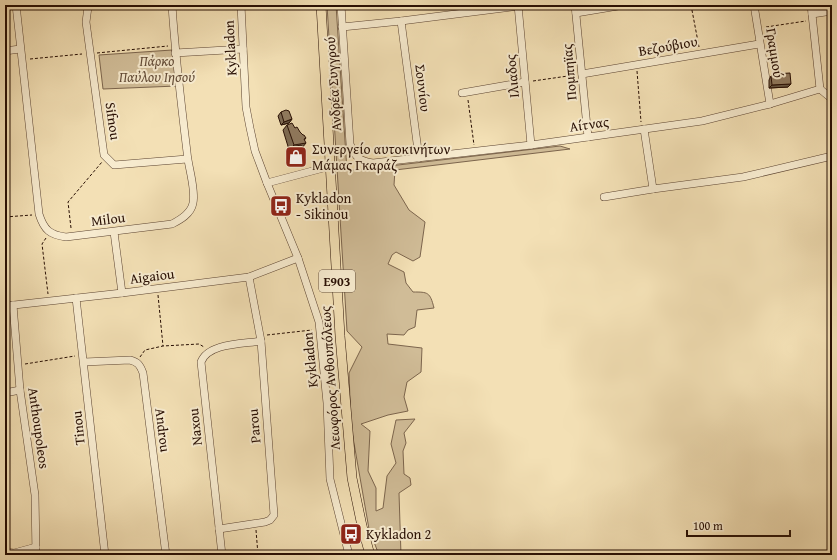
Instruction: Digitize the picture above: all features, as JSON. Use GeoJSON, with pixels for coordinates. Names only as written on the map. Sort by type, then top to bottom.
{"type":"FeatureCollection","features":[{"type":"Feature","properties":{"kind":"main road","name":"Λεωφόρος Ανθουπόλεως"},"geometry":{"type":"LineString","coordinates":[[321,5],[340,336],[352,478],[370,555]]}},
{"type":"Feature","properties":{"kind":"street"},"geometry":{"type":"LineString","coordinates":[[16,5],[39,214],[43,225],[50,233]]}},
{"type":"Feature","properties":{"kind":"street","name":"Sifnou"},"geometry":{"type":"LineString","coordinates":[[91,5],[88,7],[86,22],[104,155],[114,165],[188,159]]}},
{"type":"Feature","properties":{"kind":"street","name":"Milou"},"geometry":{"type":"LineString","coordinates":[[50,233],[57,236],[72,236],[172,224],[182,219],[193,204],[193,193],[174,45],[172,5]]}},
{"type":"Feature","properties":{"kind":"street","name":"Kykladon"},"geometry":{"type":"LineString","coordinates":[[241,5],[246,107],[255,150],[298,258],[319,322],[327,403],[330,479],[349,555]]}},
{"type":"Feature","properties":{"kind":"street","name":"Ανδρέα Συγγρού"},"geometry":{"type":"LineString","coordinates":[[341,5],[350,144],[358,159]]}},
{"type":"Feature","properties":{"kind":"street"},"geometry":{"type":"LineString","coordinates":[[342,28],[518,5]]}},
{"type":"Feature","properties":{"kind":"street","name":"Ιλιαδος"},"geometry":{"type":"LineString","coordinates":[[518,5],[531,144]]}},
{"type":"Feature","properties":{"kind":"street","name":"Πομπηϊας"},"geometry":{"type":"LineString","coordinates":[[575,5],[588,137]]}},
{"type":"Feature","properties":{"kind":"street"},"geometry":{"type":"LineString","coordinates":[[576,13],[624,5]]}},
{"type":"Feature","properties":{"kind":"street","name":"Γραμμού"},"geometry":{"type":"LineString","coordinates":[[754,5],[759,44],[770,104]]}},
{"type":"Feature","properties":{"kind":"street"},"geometry":{"type":"LineString","coordinates":[[811,5],[820,89],[832,99]]}},
{"type":"Feature","properties":{"kind":"street"},"geometry":{"type":"LineString","coordinates":[[812,17],[832,11]]}},
{"type":"Feature","properties":{"kind":"street","name":"Σουνίου"},"geometry":{"type":"LineString","coordinates":[[402,21],[419,158]]}},
{"type":"Feature","properties":{"kind":"street","name":"Βεζούβιου"},"geometry":{"type":"LineString","coordinates":[[582,74],[759,44]]}},
{"type":"Feature","properties":{"kind":"street"},"geometry":{"type":"LineString","coordinates":[[5,51],[20,49]]}},
{"type":"Feature","properties":{"kind":"street"},"geometry":{"type":"LineString","coordinates":[[175,54],[243,49]]}},
{"type":"Feature","properties":{"kind":"street"},"geometry":{"type":"LineString","coordinates":[[465,93],[525,82]]}},
{"type":"Feature","properties":{"kind":"street","name":"Αίτνας"},"geometry":{"type":"LineString","coordinates":[[358,159],[373,163],[643,130],[702,121],[770,104],[820,89]]}},
{"type":"Feature","properties":{"kind":"street"},"geometry":{"type":"LineString","coordinates":[[643,130],[653,189]]}},
{"type":"Feature","properties":{"kind":"street"},"geometry":{"type":"LineString","coordinates":[[604,197],[743,177],[832,156]]}},
{"type":"Feature","properties":{"kind":"street"},"geometry":{"type":"LineString","coordinates":[[267,183],[331,166]]}},
{"type":"Feature","properties":{"kind":"street"},"geometry":{"type":"LineString","coordinates":[[114,232],[122,293]]}},
{"type":"Feature","properties":{"kind":"street","name":"Aigaiou"},"geometry":{"type":"LineString","coordinates":[[5,306],[249,277],[298,258]]}},
{"type":"Feature","properties":{"kind":"street","name":"Parou"},"geometry":{"type":"LineString","coordinates":[[219,529],[270,520],[274,514],[260,338],[249,277]]}},
{"type":"Feature","properties":{"kind":"street","name":"Tinou"},"geometry":{"type":"LineString","coordinates":[[76,298],[105,555]]}},
{"type":"Feature","properties":{"kind":"street","name":"Anthoupoleos"},"geometry":{"type":"LineString","coordinates":[[13,305],[20,390],[35,495],[36,555]]}},
{"type":"Feature","properties":{"kind":"street"},"geometry":{"type":"LineString","coordinates":[[209,352],[216,348],[260,338]]}},
{"type":"Feature","properties":{"kind":"street","name":"Naxou"},"geometry":{"type":"LineString","coordinates":[[209,352],[203,357],[201,362],[222,555]]}},
{"type":"Feature","properties":{"kind":"street"},"geometry":{"type":"LineString","coordinates":[[83,359],[130,360],[137,362]]}},
{"type":"Feature","properties":{"kind":"street","name":"Androu"},"geometry":{"type":"LineString","coordinates":[[137,362],[143,373],[166,555]]}},
{"type":"Feature","properties":{"kind":"street"},"geometry":{"type":"LineString","coordinates":[[5,393],[20,390]]}},
{"type":"Feature","properties":{"kind":"street"},"geometry":{"type":"LineString","coordinates":[[5,552],[14,553],[36,547]]}},
{"type":"Feature","properties":{"kind":"path"},"geometry":{"type":"LineString","coordinates":[[691,5],[700,54]]}},
{"type":"Feature","properties":{"kind":"path"},"geometry":{"type":"LineString","coordinates":[[757,29],[812,17]]}},
{"type":"Feature","properties":{"kind":"path"},"geometry":{"type":"LineString","coordinates":[[22,60],[174,45]]}},
{"type":"Feature","properties":{"kind":"path"},"geometry":{"type":"LineString","coordinates":[[636,65],[643,130]]}},
{"type":"Feature","properties":{"kind":"path"},"geometry":{"type":"LineString","coordinates":[[525,82],[582,74]]}},
{"type":"Feature","properties":{"kind":"path"},"geometry":{"type":"LineString","coordinates":[[465,93],[475,151]]}},
{"type":"Feature","properties":{"kind":"path"},"geometry":{"type":"LineString","coordinates":[[72,236],[68,202],[106,157]]}},
{"type":"Feature","properties":{"kind":"path"},"geometry":{"type":"LineString","coordinates":[[5,217],[39,214]]}},
{"type":"Feature","properties":{"kind":"path"},"geometry":{"type":"LineString","coordinates":[[48,302],[42,244],[50,233]]}},
{"type":"Feature","properties":{"kind":"path"},"geometry":{"type":"LineString","coordinates":[[158,289],[163,346]]}},
{"type":"Feature","properties":{"kind":"path"},"geometry":{"type":"LineString","coordinates":[[260,338],[320,329]]}},
{"type":"Feature","properties":{"kind":"path"},"geometry":{"type":"LineString","coordinates":[[137,362],[146,350],[163,346],[200,344],[209,352]]}},
{"type":"Feature","properties":{"kind":"path"},"geometry":{"type":"LineString","coordinates":[[18,365],[83,359]]}},
{"type":"Feature","properties":{"kind":"path"},"geometry":{"type":"LineString","coordinates":[[255,523],[258,555]]}},
{"type":"Feature","properties":{"kind":"green space"},"geometry":{"type":"Polygon","coordinates":[[[327,5],[336,5],[347,171],[560,146],[570,149],[395,170],[394,185],[409,210],[425,222],[420,257],[413,261],[396,252],[392,255],[388,264],[404,272],[406,283],[413,292],[428,294],[434,308],[417,310],[415,327],[408,330],[404,335],[387,334],[388,344],[422,348],[421,372],[407,382],[404,397],[408,411],[388,415],[361,424],[370,431],[368,471],[376,488],[376,511],[383,508],[387,476],[396,463],[391,444],[396,420],[415,419],[404,433],[406,443],[403,451],[404,474],[410,478],[411,485],[399,493],[401,555],[379,555],[369,529],[351,426],[349,373],[362,347],[347,331],[327,5]]]}},
{"type":"Feature","properties":{"kind":"green space","name":"Πἀρκο Παὐλου Ιησού"},"geometry":{"type":"Polygon","coordinates":[[[172,50],[177,86],[103,89],[99,55],[172,50]]]}},
{"type":"Feature","properties":{"kind":"building"},"geometry":{"type":"Polygon","coordinates":[[[790,73],[791,84],[772,85],[771,76],[775,76],[775,74],[790,73]]]}},
{"type":"Feature","properties":{"kind":"building"},"geometry":{"type":"Polygon","coordinates":[[[286,110],[289,111],[292,119],[284,122],[281,112],[286,110]]]}},
{"type":"Feature","properties":{"kind":"building"},"geometry":{"type":"Polygon","coordinates":[[[292,123],[295,128],[297,127],[304,135],[306,138],[304,139],[306,143],[294,145],[287,125],[292,123]]]}},
{"type":"Feature","properties":{"kind":"building"},"geometry":{"type":"Polygon","coordinates":[[[301,145],[306,160],[297,163],[292,147],[301,145]]]}},
{"type":"Feature","properties":{"kind":"building"},"geometry":{"type":"Polygon","coordinates":[[[6,230],[8,267],[5,267],[6,230]]]}},
{"type":"Feature","properties":{"kind":"place","name":"Συνεργείο αυτοκινήτων Μάμας Γκαράζ"},"geometry":{"type":"Point","coordinates":[296,157]}},
{"type":"Feature","properties":{"kind":"place","name":"Kykladon - Sikinou"},"geometry":{"type":"Point","coordinates":[281,206]}},
{"type":"Feature","properties":{"kind":"place","name":"Kykladon 2"},"geometry":{"type":"Point","coordinates":[351,534]}}]}
